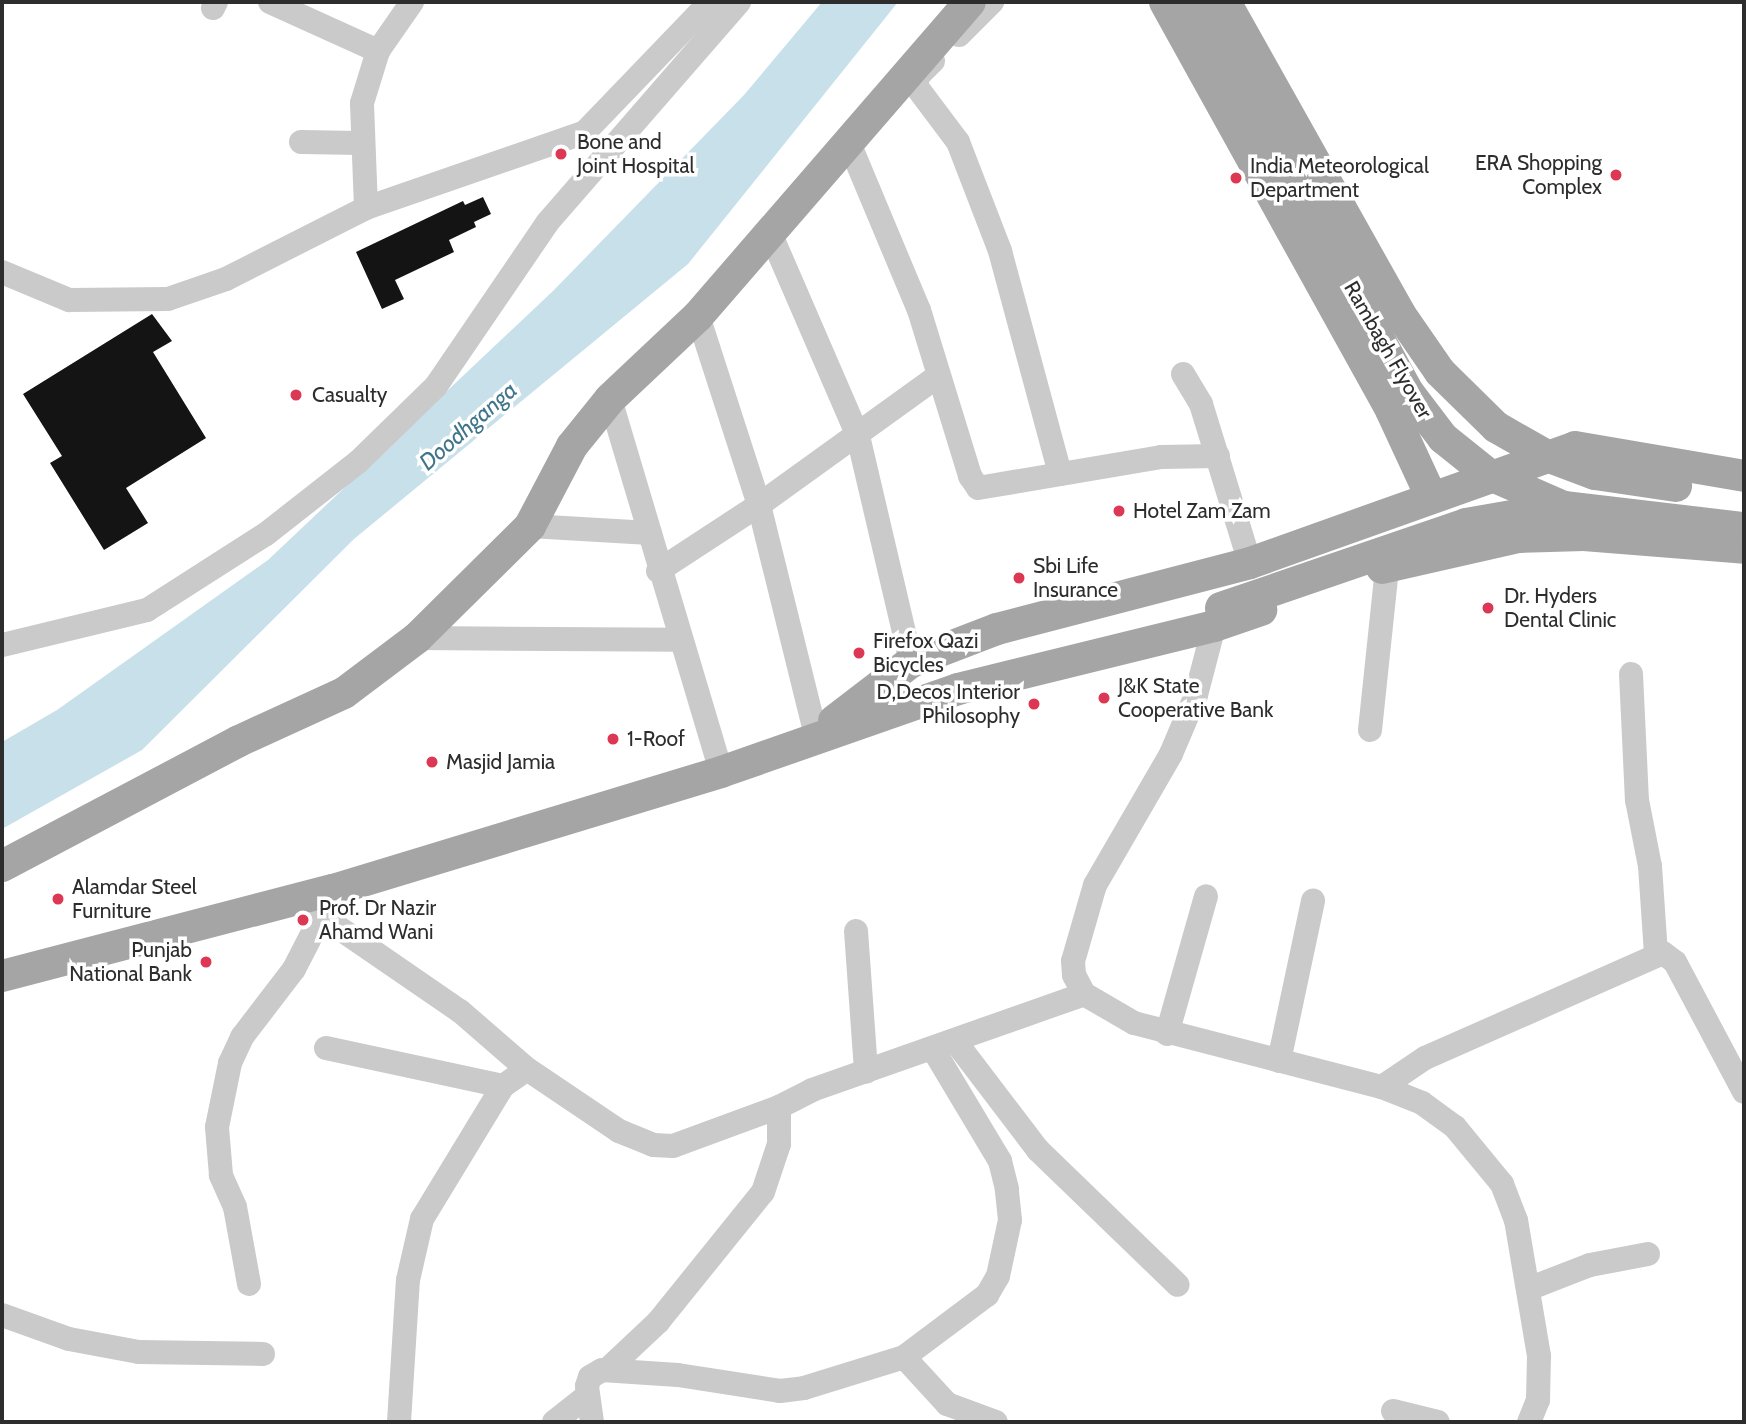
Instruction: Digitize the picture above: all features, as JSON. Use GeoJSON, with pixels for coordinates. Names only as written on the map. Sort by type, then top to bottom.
{"type":"FeatureCollection","features":[{"type":"Feature","properties":{"kind":"main road"},"geometry":{"type":"LineString","coordinates":[[2,866],[239,741],[344,693],[417,638],[530,526],[572,446],[610,399],[698,316],[771,235],[970,2]]}},
{"type":"Feature","properties":{"kind":"main road"},"geometry":{"type":"LineString","coordinates":[[1165,2],[1437,494]]}},
{"type":"Feature","properties":{"kind":"main road","name":"Rambagh Flyover"},"geometry":{"type":"LineString","coordinates":[[1191,2],[1239,78],[1388,357],[1426,417],[1488,474],[1564,507],[1744,528]]}},
{"type":"Feature","properties":{"kind":"main road"},"geometry":{"type":"LineString","coordinates":[[1225,2],[1393,302],[1440,372],[1496,427],[1547,456],[1595,474],[1744,496]]}},
{"type":"Feature","properties":{"kind":"main road"},"geometry":{"type":"LineString","coordinates":[[1222,51],[1219,85],[1430,457],[1437,494]]}},
{"type":"Feature","properties":{"kind":"main road"},"geometry":{"type":"LineString","coordinates":[[816,735],[911,662],[997,629],[1250,563],[1437,494],[1575,447],[1744,476]]}},
{"type":"Feature","properties":{"kind":"main road"},"geometry":{"type":"LineString","coordinates":[[1217,617],[1466,524],[1564,507]]}},
{"type":"Feature","properties":{"kind":"main road"},"geometry":{"type":"LineString","coordinates":[[1332,533],[1352,578]]}},
{"type":"Feature","properties":{"kind":"main road"},"geometry":{"type":"LineString","coordinates":[[2,976],[328,904],[721,772],[816,735],[958,689],[986,668],[1217,617],[1387,566],[1518,537],[1584,535],[1744,548]]}},
{"type":"Feature","properties":{"kind":"street"},"geometry":{"type":"LineString","coordinates":[[270,2],[378,51]]}},
{"type":"Feature","properties":{"kind":"street"},"geometry":{"type":"LineString","coordinates":[[366,208],[360,143],[362,103],[378,51],[412,2]]}},
{"type":"Feature","properties":{"kind":"street"},"geometry":{"type":"LineString","coordinates":[[2,272],[69,300],[169,299],[226,279],[366,208],[585,132],[710,2]]}},
{"type":"Feature","properties":{"kind":"street"},"geometry":{"type":"LineString","coordinates":[[2,645],[147,610],[266,534],[359,461],[436,386],[547,223],[739,2]]}},
{"type":"Feature","properties":{"kind":"street"},"geometry":{"type":"LineString","coordinates":[[992,2],[918,76],[916,86],[958,142],[991,227],[1060,474]]}},
{"type":"Feature","properties":{"kind":"street"},"geometry":{"type":"LineString","coordinates":[[301,142],[360,143]]}},
{"type":"Feature","properties":{"kind":"street"},"geometry":{"type":"LineString","coordinates":[[849,143],[919,310],[970,476],[978,488],[1161,457],[1218,456]]}},
{"type":"Feature","properties":{"kind":"street"},"geometry":{"type":"LineString","coordinates":[[771,235],[858,436],[911,662]]}},
{"type":"Feature","properties":{"kind":"street"},"geometry":{"type":"LineString","coordinates":[[698,316],[759,505],[816,735]]}},
{"type":"Feature","properties":{"kind":"street"},"geometry":{"type":"LineString","coordinates":[[1183,374],[1201,404],[1250,563]]}},
{"type":"Feature","properties":{"kind":"street"},"geometry":{"type":"LineString","coordinates":[[658,570],[759,505],[939,376]]}},
{"type":"Feature","properties":{"kind":"street"},"geometry":{"type":"LineString","coordinates":[[610,399],[650,533],[658,570],[721,772]]}},
{"type":"Feature","properties":{"kind":"street"},"geometry":{"type":"LineString","coordinates":[[530,526],[650,533]]}},
{"type":"Feature","properties":{"kind":"street"},"geometry":{"type":"LineString","coordinates":[[1370,730],[1387,566]]}},
{"type":"Feature","properties":{"kind":"street"},"geometry":{"type":"LineString","coordinates":[[1217,617],[1196,695],[1171,754],[1095,885],[1073,961],[1084,994],[1114,1015],[1167,1034],[1382,1087],[1439,1113],[1495,1175],[1516,1220],[1541,1381],[1529,1422]]}},
{"type":"Feature","properties":{"kind":"street"},"geometry":{"type":"LineString","coordinates":[[417,638],[681,640]]}},
{"type":"Feature","properties":{"kind":"street"},"geometry":{"type":"LineString","coordinates":[[1631,674],[1637,800],[1650,866],[1656,954]]}},
{"type":"Feature","properties":{"kind":"street"},"geometry":{"type":"LineString","coordinates":[[1167,1034],[1206,896]]}},
{"type":"Feature","properties":{"kind":"street"},"geometry":{"type":"LineString","coordinates":[[1279,1061],[1313,901]]}},
{"type":"Feature","properties":{"kind":"street"},"geometry":{"type":"LineString","coordinates":[[249,1284],[235,1207],[221,1175],[217,1127],[230,1063],[242,1037],[295,969],[328,904],[527,1069],[619,1131],[653,1145],[673,1146],[866,1072],[1084,994]]}},
{"type":"Feature","properties":{"kind":"street"},"geometry":{"type":"LineString","coordinates":[[856,930],[866,1072]]}},
{"type":"Feature","properties":{"kind":"street"},"geometry":{"type":"LineString","coordinates":[[1382,1087],[1425,1058],[1663,953],[1675,962],[1744,1092]]}},
{"type":"Feature","properties":{"kind":"street"},"geometry":{"type":"LineString","coordinates":[[944,1045],[1038,1150],[1178,1285]]}},
{"type":"Feature","properties":{"kind":"street"},"geometry":{"type":"LineString","coordinates":[[608,1370],[780,1391],[804,1388],[904,1357],[987,1295],[998,1276],[1010,1220],[1000,1161],[944,1045]]}},
{"type":"Feature","properties":{"kind":"street"},"geometry":{"type":"LineString","coordinates":[[326,1048],[503,1086]]}},
{"type":"Feature","properties":{"kind":"street"},"geometry":{"type":"LineString","coordinates":[[399,1422],[408,1280],[422,1219],[503,1086],[527,1069]]}},
{"type":"Feature","properties":{"kind":"street"},"geometry":{"type":"LineString","coordinates":[[592,1422],[587,1396],[590,1377],[608,1370],[658,1322],[763,1192],[779,1144],[779,1107]]}},
{"type":"Feature","properties":{"kind":"street"},"geometry":{"type":"LineString","coordinates":[[1528,1289],[1590,1265],[1648,1254]]}},
{"type":"Feature","properties":{"kind":"street"},"geometry":{"type":"LineString","coordinates":[[2,1315],[69,1339],[139,1352],[263,1354]]}},
{"type":"Feature","properties":{"kind":"street"},"geometry":{"type":"LineString","coordinates":[[904,1357],[947,1404],[996,1422]]}},
{"type":"Feature","properties":{"kind":"street"},"geometry":{"type":"LineString","coordinates":[[554,1422],[587,1396]]}},
{"type":"Feature","properties":{"kind":"street"},"geometry":{"type":"LineString","coordinates":[[1393,1411],[1438,1422]]}},
{"type":"Feature","properties":{"kind":"water","name":"Doodhganga"},"geometry":{"type":"Polygon","coordinates":[[[822,2],[898,2],[688,264],[354,539],[142,750],[2,829],[2,742],[57,710],[268,560],[554,290],[744,95],[822,2]]]}},
{"type":"Feature","properties":{"kind":"building"},"geometry":{"type":"Polygon","coordinates":[[[483,197],[491,214],[474,222],[476,227],[449,240],[454,252],[395,280],[404,299],[382,309],[356,252],[463,201],[465,205],[483,197]]]}},
{"type":"Feature","properties":{"kind":"building"},"geometry":{"type":"Polygon","coordinates":[[[152,314],[172,341],[153,352],[206,438],[126,488],[148,523],[104,550],[50,463],[62,456],[23,394],[152,314]]]}},
{"type":"Feature","properties":{"kind":"place","name":"Bone and Joint Hospital"},"geometry":{"type":"Point","coordinates":[561,154]}},
{"type":"Feature","properties":{"kind":"place","name":"ERA Shopping Complex"},"geometry":{"type":"Point","coordinates":[1616,175]}},
{"type":"Feature","properties":{"kind":"place","name":"India Meteorological Department"},"geometry":{"type":"Point","coordinates":[1236,178]}},
{"type":"Feature","properties":{"kind":"place","name":"Casualty"},"geometry":{"type":"Point","coordinates":[296,395]}},
{"type":"Feature","properties":{"kind":"place","name":"Hotel Zam Zam"},"geometry":{"type":"Point","coordinates":[1119,511]}},
{"type":"Feature","properties":{"kind":"place","name":"Sbi Life Insurance"},"geometry":{"type":"Point","coordinates":[1019,578]}},
{"type":"Feature","properties":{"kind":"place","name":"Dr. Hyders Dental Clinic"},"geometry":{"type":"Point","coordinates":[1488,608]}},
{"type":"Feature","properties":{"kind":"place","name":"Firefox Qazi Bicycles"},"geometry":{"type":"Point","coordinates":[859,653]}},
{"type":"Feature","properties":{"kind":"place","name":"J&K State Cooperative Bank"},"geometry":{"type":"Point","coordinates":[1104,698]}},
{"type":"Feature","properties":{"kind":"place","name":"D,Decos Interior Philosophy"},"geometry":{"type":"Point","coordinates":[1034,704]}},
{"type":"Feature","properties":{"kind":"place","name":"1-Roof"},"geometry":{"type":"Point","coordinates":[613,739]}},
{"type":"Feature","properties":{"kind":"place","name":"Masjid Jamia"},"geometry":{"type":"Point","coordinates":[432,762]}},
{"type":"Feature","properties":{"kind":"place","name":"Alamdar Steel Furniture"},"geometry":{"type":"Point","coordinates":[58,899]}},
{"type":"Feature","properties":{"kind":"place","name":"Prof. Dr Nazir Ahamd Wani"},"geometry":{"type":"Point","coordinates":[303,920]}},
{"type":"Feature","properties":{"kind":"place","name":"Punjab National Bank"},"geometry":{"type":"Point","coordinates":[206,962]}}]}
